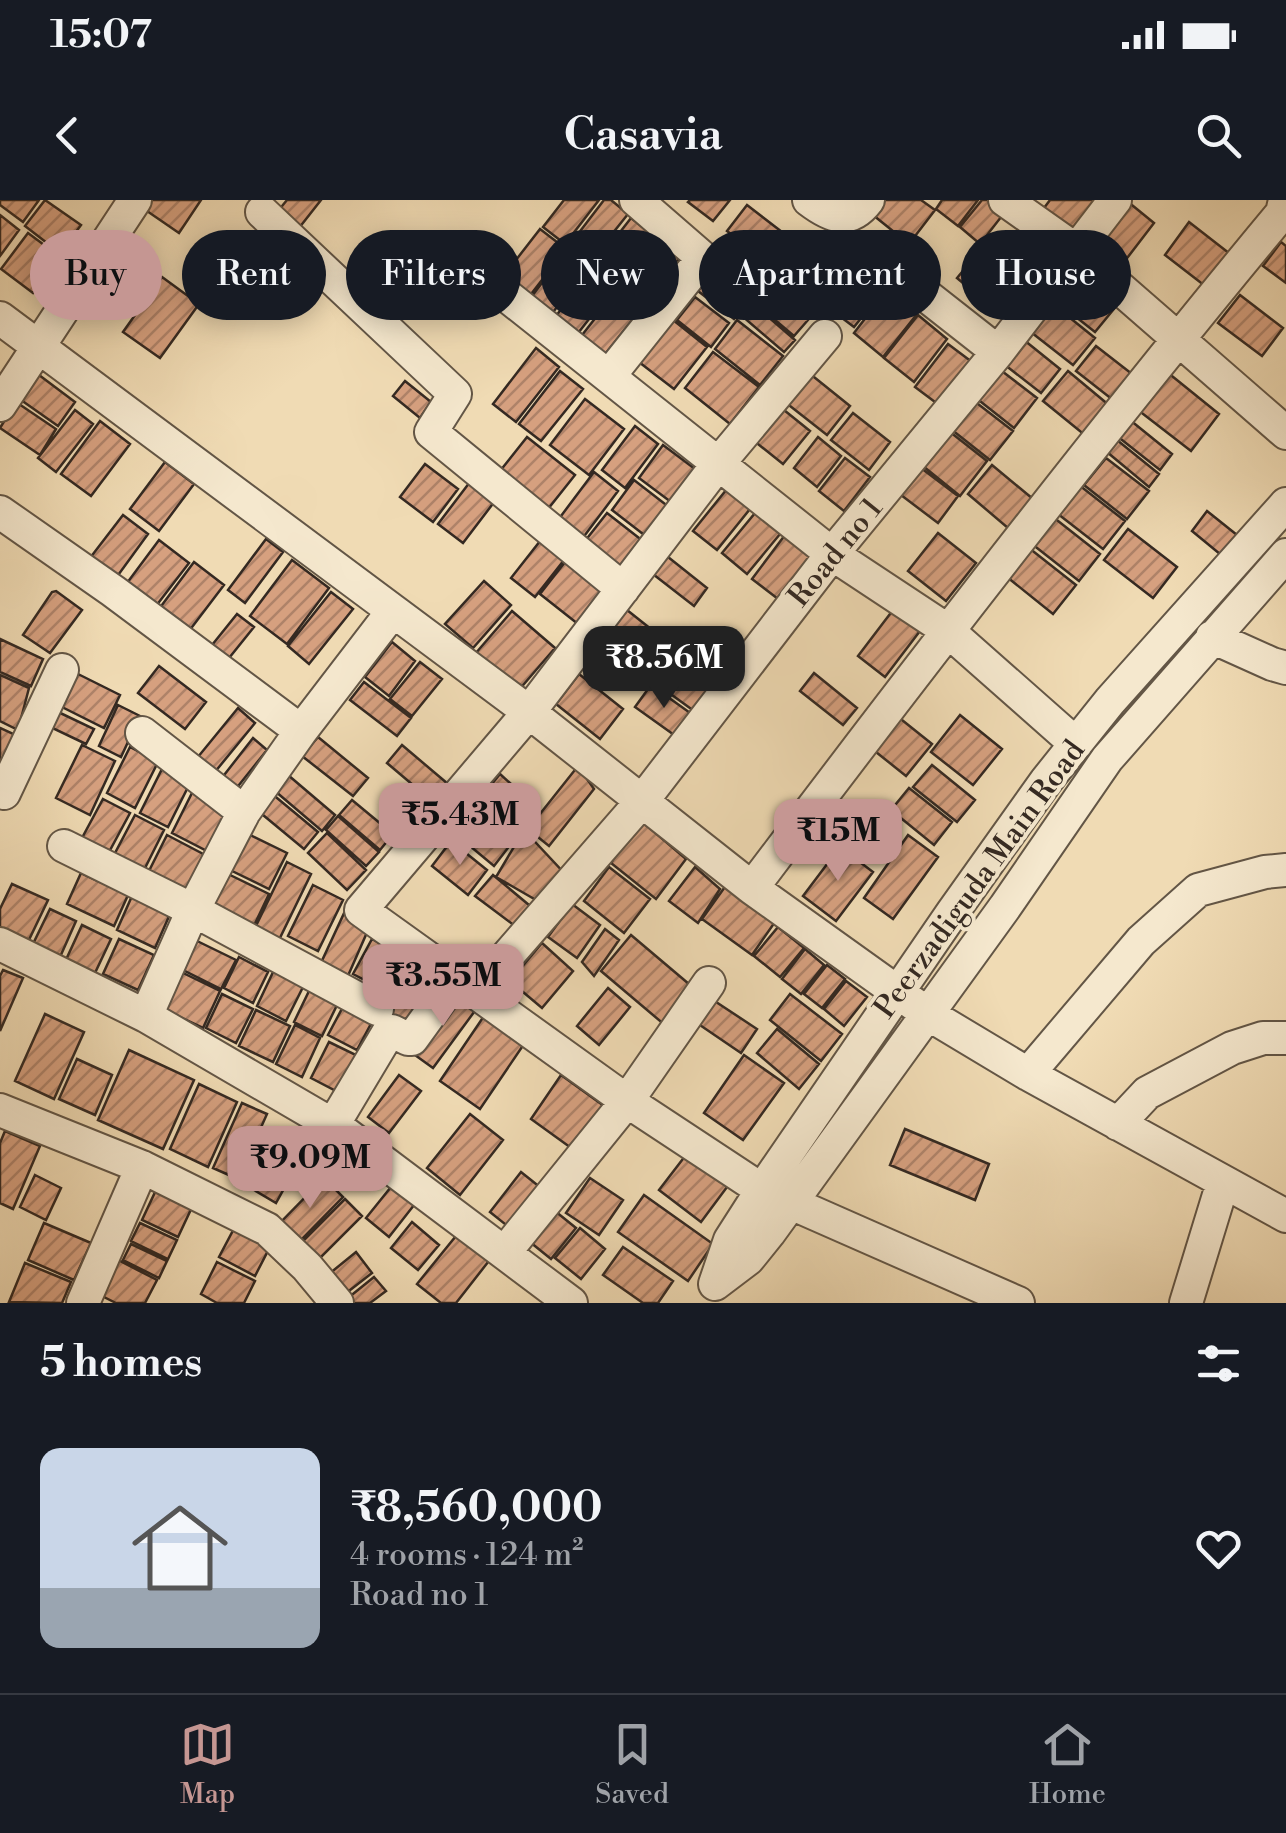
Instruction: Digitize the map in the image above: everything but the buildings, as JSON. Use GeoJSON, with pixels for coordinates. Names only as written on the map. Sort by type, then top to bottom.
{"type":"FeatureCollection","features":[{"type":"Feature","properties":{"kind":"street"},"geometry":{"type":"LineString","coordinates":[[0,405],[134,200]]}},
{"type":"Feature","properties":{"kind":"street"},"geometry":{"type":"LineString","coordinates":[[609,376],[703,258],[636,200]]}},
{"type":"Feature","properties":{"kind":"street"},"geometry":{"type":"LineString","coordinates":[[809,200],[834,216],[848,216],[861,210],[868,200]]}},
{"type":"Feature","properties":{"kind":"street"},"geometry":{"type":"LineString","coordinates":[[1005,200],[1048,230]]}},
{"type":"Feature","properties":{"kind":"street","name":"Road no 1"},"geometry":{"type":"LineString","coordinates":[[1092,230],[1115,200]]}},
{"type":"Feature","properties":{"kind":"street"},"geometry":{"type":"LineString","coordinates":[[752,888],[947,630],[1282,213],[1285,200]]}},
{"type":"Feature","properties":{"kind":"street"},"geometry":{"type":"LineString","coordinates":[[262,212],[455,394],[431,432],[624,589]]}},
{"type":"Feature","properties":{"kind":"street"},"geometry":{"type":"LineString","coordinates":[[1131,297],[1286,432]]}},
{"type":"Feature","properties":{"kind":"street"},"geometry":{"type":"LineString","coordinates":[[521,307],[832,554],[947,630],[1076,744]]}},
{"type":"Feature","properties":{"kind":"street"},"geometry":{"type":"LineString","coordinates":[[941,307],[998,352]]}},
{"type":"Feature","properties":{"kind":"street"},"geometry":{"type":"LineString","coordinates":[[0,318],[528,712],[752,888],[928,1014],[1028,1074],[1286,1216]]}},
{"type":"Feature","properties":{"kind":"street","name":"Road no 1"},"geometry":{"type":"LineString","coordinates":[[333,1125],[388,1033],[412,1039],[643,800],[832,554],[1022,320]]}},
{"type":"Feature","properties":{"kind":"street"},"geometry":{"type":"LineString","coordinates":[[825,336],[718,464],[528,712],[361,910],[627,1100],[776,1196],[1018,1303]]}},
{"type":"Feature","properties":{"kind":"street","name":"Peerzadiguda Main Road"},"geometry":{"type":"LineString","coordinates":[[776,1196],[897,992],[1046,781],[1286,504]]}},
{"type":"Feature","properties":{"kind":"street"},"geometry":{"type":"LineString","coordinates":[[0,512],[301,732]]}},
{"type":"Feature","properties":{"kind":"street","name":"Peerzadiguda Main Road"},"geometry":{"type":"LineString","coordinates":[[706,1294],[730,1240],[776,1196],[928,1014],[1106,759],[1286,555]]}},
{"type":"Feature","properties":{"kind":"street"},"geometry":{"type":"LineString","coordinates":[[146,1016],[193,910],[244,812],[394,611]]}},
{"type":"Feature","properties":{"kind":"street"},"geometry":{"type":"LineString","coordinates":[[1212,637],[1286,668]]}},
{"type":"Feature","properties":{"kind":"street"},"geometry":{"type":"LineString","coordinates":[[0,791],[4,793],[62,670]]}},
{"type":"Feature","properties":{"kind":"street"},"geometry":{"type":"LineString","coordinates":[[142,732],[244,812]]}},
{"type":"Feature","properties":{"kind":"street"},"geometry":{"type":"LineString","coordinates":[[64,846],[377,1009]]}},
{"type":"Feature","properties":{"kind":"street"},"geometry":{"type":"LineString","coordinates":[[1028,1074],[1140,941],[1198,890],[1286,870]]}},
{"type":"Feature","properties":{"kind":"street"},"geometry":{"type":"LineString","coordinates":[[0,944],[146,1016],[333,1125],[571,1303]]}},
{"type":"Feature","properties":{"kind":"street"},"geometry":{"type":"LineString","coordinates":[[505,1252],[627,1100],[709,983]]}},
{"type":"Feature","properties":{"kind":"street"},"geometry":{"type":"LineString","coordinates":[[1118,1124],[1147,1093],[1232,1048],[1264,1038],[1286,1038]]}},
{"type":"Feature","properties":{"kind":"street"},"geometry":{"type":"LineString","coordinates":[[0,1110],[142,1167],[268,1229],[337,1303]]}},
{"type":"Feature","properties":{"kind":"street"},"geometry":{"type":"LineString","coordinates":[[82,1303],[142,1167]]}},
{"type":"Feature","properties":{"kind":"street"},"geometry":{"type":"LineString","coordinates":[[1186,1303],[1223,1182]]}}]}
